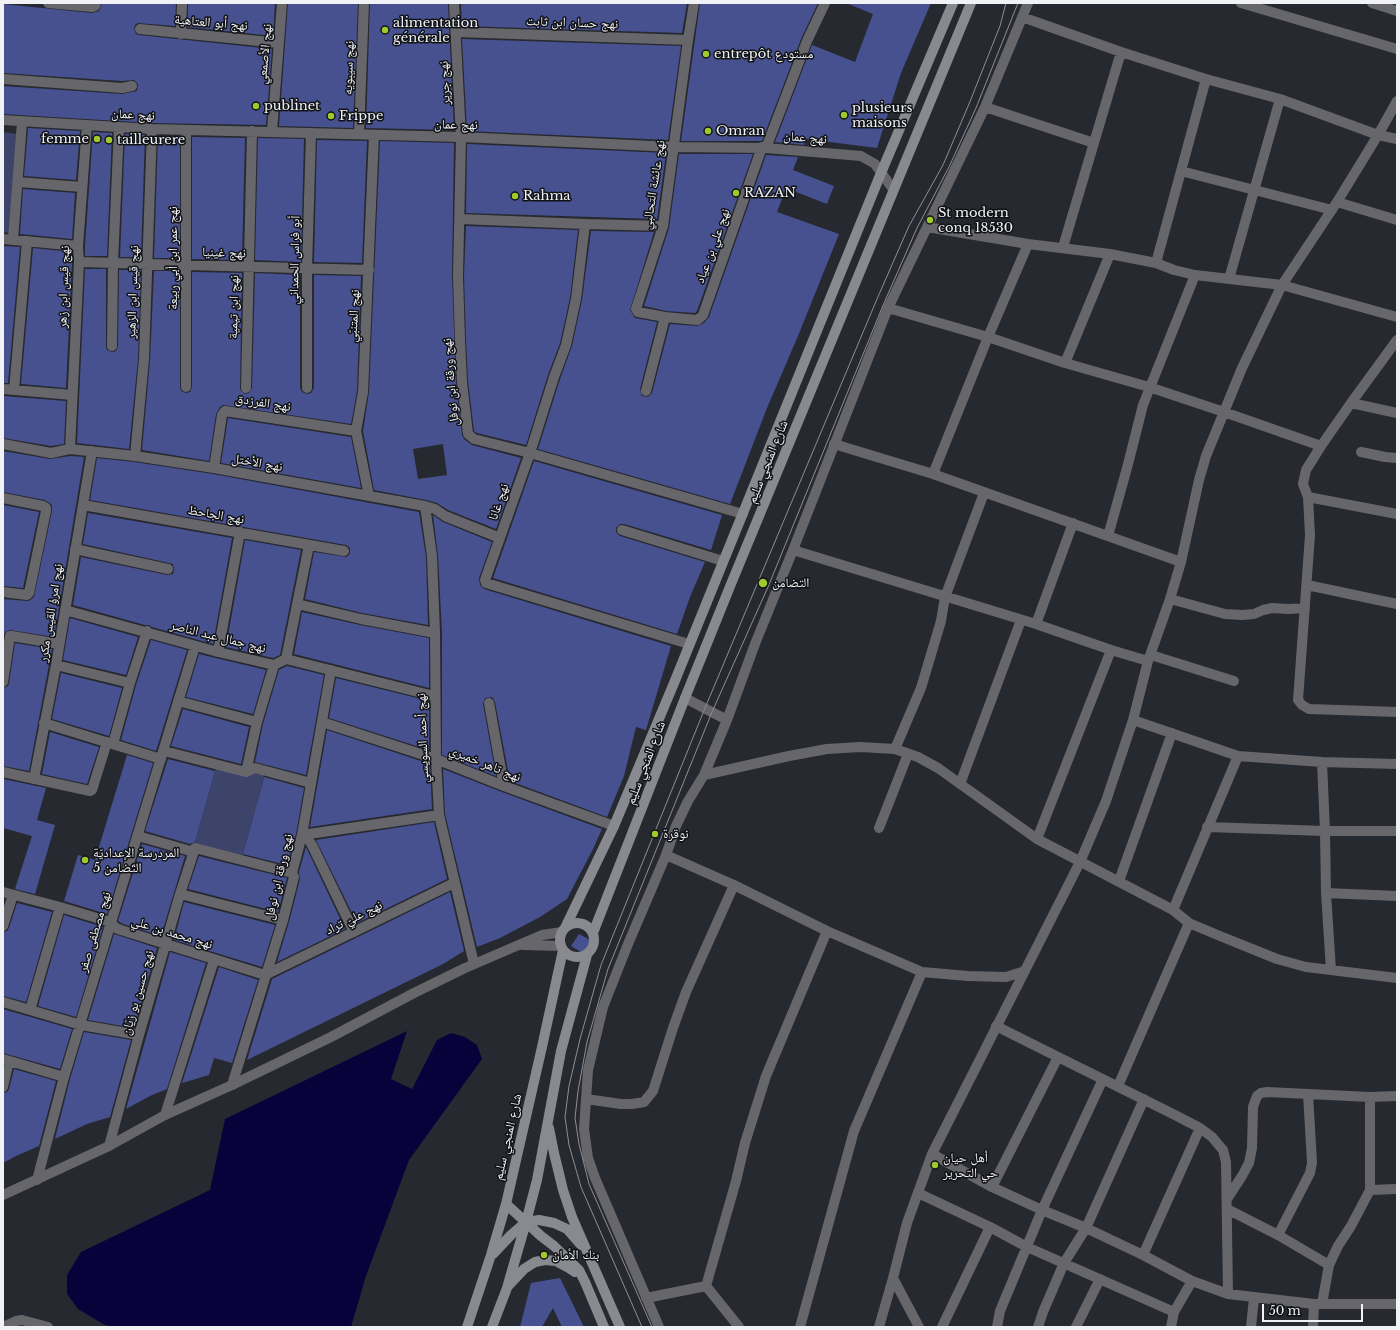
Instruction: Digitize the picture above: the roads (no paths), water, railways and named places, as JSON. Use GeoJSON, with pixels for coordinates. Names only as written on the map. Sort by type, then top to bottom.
{"type":"FeatureCollection","features":[{"type":"Feature","properties":{"kind":"main road","name":"شارع المنجي سليم"},"geometry":{"type":"LineString","coordinates":[[563,930],[614,826],[743,514],[881,173],[953,3]]}},
{"type":"Feature","properties":{"kind":"main road","name":"شارع المنجي سليم"},"geometry":{"type":"LineString","coordinates":[[593,933],[685,698],[971,3]]}},
{"type":"Feature","properties":{"kind":"main road"},"geometry":{"type":"LineString","coordinates":[[492,1327],[506,1288],[526,1222],[537,1180],[561,1051],[587,955],[593,947],[593,933],[585,925],[575,923],[563,930],[560,941],[562,948],[571,956],[577,958],[587,955]]}},
{"type":"Feature","properties":{"kind":"main road","name":"شارع المنجي سليم"},"geometry":{"type":"LineString","coordinates":[[467,1327],[506,1204],[542,1047],[562,948]]}},
{"type":"Feature","properties":{"kind":"main road"},"geometry":{"type":"LineString","coordinates":[[547,1121],[563,1190],[572,1217],[620,1327]]}},
{"type":"Feature","properties":{"kind":"main road"},"geometry":{"type":"LineString","coordinates":[[506,1204],[554,1246],[578,1270],[585,1282],[604,1327]]}},
{"type":"Feature","properties":{"kind":"main road"},"geometry":{"type":"LineString","coordinates":[[491,1255],[526,1222],[539,1220],[554,1223],[567,1229],[580,1242],[591,1260]]}},
{"type":"Feature","properties":{"kind":"main road"},"geometry":{"type":"LineString","coordinates":[[506,1288],[524,1269],[535,1262],[545,1260],[556,1261],[569,1268],[585,1282]]}},
{"type":"Feature","properties":{"kind":"street"},"geometry":{"type":"LineString","coordinates":[[48,3],[92,7],[95,6],[96,3]]}},
{"type":"Feature","properties":{"kind":"street"},"geometry":{"type":"LineString","coordinates":[[181,34],[182,3]]}},
{"type":"Feature","properties":{"kind":"street","name":"نهج الأصمعي"},"geometry":{"type":"LineString","coordinates":[[272,131],[282,3]]}},
{"type":"Feature","properties":{"kind":"street","name":"نهج سيبويه"},"geometry":{"type":"LineString","coordinates":[[359,134],[364,3]]}},
{"type":"Feature","properties":{"kind":"street","name":"نهج جرير"},"geometry":{"type":"LineString","coordinates":[[454,3],[461,137]]}},
{"type":"Feature","properties":{"kind":"street","name":"نهج عائشة التحالبي"},"geometry":{"type":"LineString","coordinates":[[665,317],[638,312],[636,309],[663,226],[694,3]]}},
{"type":"Feature","properties":{"kind":"street","name":"نهج علي بن عياد"},"geometry":{"type":"LineString","coordinates":[[665,317],[697,320],[703,315],[764,147],[807,41],[825,3]]}},
{"type":"Feature","properties":{"kind":"street"},"geometry":{"type":"LineString","coordinates":[[658,1327],[612,1220],[588,1158],[584,1129],[588,1070],[603,1007],[666,855],[676,826],[688,801],[704,774],[727,720],[755,644],[888,308],[985,107],[1028,3]]}},
{"type":"Feature","properties":{"kind":"street"},"geometry":{"type":"LineString","coordinates":[[1241,3],[1267,7],[1397,49]]}},
{"type":"Feature","properties":{"kind":"street"},"geometry":{"type":"LineString","coordinates":[[1372,3],[1397,11]]}},
{"type":"Feature","properties":{"kind":"street"},"geometry":{"type":"LineString","coordinates":[[1022,17],[1121,52],[1206,79],[1280,99],[1378,135],[1397,139]]}},
{"type":"Feature","properties":{"kind":"street","name":"نهج أبو العتاهية"},"geometry":{"type":"LineString","coordinates":[[140,30],[279,43]]}},
{"type":"Feature","properties":{"kind":"street","name":"نهج حسان ابن ثابت"},"geometry":{"type":"LineString","coordinates":[[456,32],[688,40]]}},
{"type":"Feature","properties":{"kind":"street"},"geometry":{"type":"LineString","coordinates":[[1063,247],[1121,52]]}},
{"type":"Feature","properties":{"kind":"street"},"geometry":{"type":"LineString","coordinates":[[3,79],[122,88],[132,86]]}},
{"type":"Feature","properties":{"kind":"street"},"geometry":{"type":"LineString","coordinates":[[1156,263],[1206,79]]}},
{"type":"Feature","properties":{"kind":"street"},"geometry":{"type":"LineString","coordinates":[[1229,279],[1280,99]]}},
{"type":"Feature","properties":{"kind":"street"},"geometry":{"type":"LineString","coordinates":[[879,1327],[907,1224],[932,1154],[1080,862],[1106,801],[1133,720],[1150,658],[1181,562],[1199,480],[1206,456],[1242,368],[1282,286],[1334,206],[1378,135],[1397,101]]}},
{"type":"Feature","properties":{"kind":"street"},"geometry":{"type":"LineString","coordinates":[[985,107],[1094,143]]}},
{"type":"Feature","properties":{"kind":"street","name":"نهج عمان"},"geometry":{"type":"LineString","coordinates":[[3,120],[152,129],[461,137],[674,147],[764,147],[861,156],[874,164],[893,190]]}},
{"type":"Feature","properties":{"kind":"street"},"geometry":{"type":"LineString","coordinates":[[22,122],[18,182],[8,239],[78,246]]}},
{"type":"Feature","properties":{"kind":"street","name":"نهج قيس ابن زهر"},"geometry":{"type":"LineString","coordinates":[[70,449],[79,262],[78,246],[88,125]]}},
{"type":"Feature","properties":{"kind":"street"},"geometry":{"type":"LineString","coordinates":[[112,346],[113,263],[119,127]]}},
{"type":"Feature","properties":{"kind":"street","name":"نهج قيس ابن الزهير"},"geometry":{"type":"LineString","coordinates":[[135,456],[144,359],[152,129]]}},
{"type":"Feature","properties":{"kind":"street","name":"نهج عمر ابن أبي ربيعة"},"geometry":{"type":"LineString","coordinates":[[186,130],[186,387]]}},
{"type":"Feature","properties":{"kind":"street","name":"نهج ابن تيمية"},"geometry":{"type":"LineString","coordinates":[[246,388],[252,131]]}},
{"type":"Feature","properties":{"kind":"street","name":"أبو فراس الحمداني"},"geometry":{"type":"LineString","coordinates":[[308,388],[306,268],[311,134]]}},
{"type":"Feature","properties":{"kind":"street","name":"نهج المتنبّي"},"geometry":{"type":"LineString","coordinates":[[369,496],[356,431],[363,392],[374,135]]}},
{"type":"Feature","properties":{"kind":"street","name":"نهج ورقة ابن نوفل"},"geometry":{"type":"LineString","coordinates":[[461,137],[458,276],[462,382],[468,434],[474,439],[530,453],[743,514]]}},
{"type":"Feature","properties":{"kind":"street"},"geometry":{"type":"LineString","coordinates":[[1180,171],[1254,190],[1397,220]]}},
{"type":"Feature","properties":{"kind":"street"},"geometry":{"type":"LineString","coordinates":[[18,182],[82,187]]}},
{"type":"Feature","properties":{"kind":"street"},"geometry":{"type":"LineString","coordinates":[[460,219],[663,226]]}},
{"type":"Feature","properties":{"kind":"street","name":"نهج غانا"},"geometry":{"type":"LineString","coordinates":[[585,224],[576,300],[566,345],[485,580],[486,583],[689,644]]}},
{"type":"Feature","properties":{"kind":"street"},"geometry":{"type":"LineString","coordinates":[[927,227],[1028,244],[1063,247],[1110,254],[1156,263],[1174,270],[1195,275],[1282,286],[1397,317]]}},
{"type":"Feature","properties":{"kind":"street"},"geometry":{"type":"LineString","coordinates":[[14,390],[27,240]]}},
{"type":"Feature","properties":{"kind":"street"},"geometry":{"type":"LineString","coordinates":[[933,474],[1028,244]]}},
{"type":"Feature","properties":{"kind":"street"},"geometry":{"type":"LineString","coordinates":[[1065,363],[1110,254]]}},
{"type":"Feature","properties":{"kind":"street","name":"نهج غينيا"},"geometry":{"type":"LineString","coordinates":[[79,262],[369,270]]}},
{"type":"Feature","properties":{"kind":"street"},"geometry":{"type":"LineString","coordinates":[[1108,536],[1149,387],[1195,275]]}},
{"type":"Feature","properties":{"kind":"street"},"geometry":{"type":"LineString","coordinates":[[888,308],[1065,363],[1149,387],[1321,446]]}},
{"type":"Feature","properties":{"kind":"street"},"geometry":{"type":"LineString","coordinates":[[646,391],[665,317]]}},
{"type":"Feature","properties":{"kind":"street"},"geometry":{"type":"LineString","coordinates":[[1397,340],[1321,446],[1306,470],[1304,478],[1305,491],[1308,497],[1310,535],[1298,700],[1302,706],[1309,709],[1397,712]]}},
{"type":"Feature","properties":{"kind":"street"},"geometry":{"type":"LineString","coordinates":[[3,389],[72,395]]}},
{"type":"Feature","properties":{"kind":"street"},"geometry":{"type":"LineString","coordinates":[[1352,404],[1397,413]]}},
{"type":"Feature","properties":{"kind":"street","name":"نهج الفرزدق"},"geometry":{"type":"LineString","coordinates":[[214,468],[222,415],[226,411],[356,431]]}},
{"type":"Feature","properties":{"kind":"street","name":"نهج الأختل"},"geometry":{"type":"LineString","coordinates":[[3,444],[54,453],[70,449],[135,456],[214,468],[425,506],[500,538]]}},
{"type":"Feature","properties":{"kind":"street"},"geometry":{"type":"LineString","coordinates":[[834,444],[933,474],[1181,562]]}},
{"type":"Feature","properties":{"kind":"street","name":"نهج امرؤ القيس مكرر"},"geometry":{"type":"LineString","coordinates":[[34,779],[56,665],[92,451]]}},
{"type":"Feature","properties":{"kind":"street"},"geometry":{"type":"LineString","coordinates":[[1361,452],[1397,458]]}},
{"type":"Feature","properties":{"kind":"street"},"geometry":{"type":"LineString","coordinates":[[895,750],[921,688],[941,621],[945,597],[984,493]]}},
{"type":"Feature","properties":{"kind":"street"},"geometry":{"type":"LineString","coordinates":[[1308,497],[1397,514]]}},
{"type":"Feature","properties":{"kind":"street"},"geometry":{"type":"LineString","coordinates":[[3,498],[43,506],[46,508],[28,594],[3,592]]}},
{"type":"Feature","properties":{"kind":"street","name":"نهج الجاحظ"},"geometry":{"type":"LineString","coordinates":[[83,505],[344,551]]}},
{"type":"Feature","properties":{"kind":"street","name":"نهج أحمد السويسي"},"geometry":{"type":"LineString","coordinates":[[425,506],[432,556],[435,633],[434,696],[439,815],[474,964]]}},
{"type":"Feature","properties":{"kind":"street"},"geometry":{"type":"LineString","coordinates":[[1036,624],[1073,523]]}},
{"type":"Feature","properties":{"kind":"street"},"geometry":{"type":"LineString","coordinates":[[622,530],[723,561]]}},
{"type":"Feature","properties":{"kind":"street"},"geometry":{"type":"LineString","coordinates":[[218,652],[240,532]]}},
{"type":"Feature","properties":{"kind":"street"},"geometry":{"type":"LineString","coordinates":[[310,545],[286,659],[434,696]]}},
{"type":"Feature","properties":{"kind":"street"},"geometry":{"type":"LineString","coordinates":[[75,549],[168,568]]}},
{"type":"Feature","properties":{"kind":"street"},"geometry":{"type":"LineString","coordinates":[[793,550],[1036,624],[1110,650],[1150,658],[1234,681]]}},
{"type":"Feature","properties":{"kind":"street"},"geometry":{"type":"LineString","coordinates":[[1307,585],[1397,604]]}},
{"type":"Feature","properties":{"kind":"street"},"geometry":{"type":"LineString","coordinates":[[1170,599],[1225,614],[1254,614],[1272,608],[1305,608]]}},
{"type":"Feature","properties":{"kind":"street"},"geometry":{"type":"LineString","coordinates":[[297,604],[361,619],[435,633]]}},
{"type":"Feature","properties":{"kind":"street","name":"نهج جمال عبد الناصر"},"geometry":{"type":"LineString","coordinates":[[65,610],[147,631],[195,646],[274,665],[286,659]]}},
{"type":"Feature","properties":{"kind":"street"},"geometry":{"type":"LineString","coordinates":[[960,784],[1021,620]]}},
{"type":"Feature","properties":{"kind":"street"},"geometry":{"type":"LineString","coordinates":[[3,772],[90,792],[110,743],[147,631]]}},
{"type":"Feature","properties":{"kind":"street"},"geometry":{"type":"LineString","coordinates":[[3,682],[10,636],[59,644]]}},
{"type":"Feature","properties":{"kind":"street","name":"نهج مصطفى صفر"},"geometry":{"type":"LineString","coordinates":[[37,1180],[64,1077],[195,646]]}},
{"type":"Feature","properties":{"kind":"street"},"geometry":{"type":"LineString","coordinates":[[1037,839],[1110,650]]}},
{"type":"Feature","properties":{"kind":"street"},"geometry":{"type":"LineString","coordinates":[[56,665],[130,683]]}},
{"type":"Feature","properties":{"kind":"street"},"geometry":{"type":"LineString","coordinates":[[246,772],[257,722],[274,665]]}},
{"type":"Feature","properties":{"kind":"street","name":"نهج ورقة ابن نوفل"},"geometry":{"type":"LineString","coordinates":[[232,1085],[283,920],[294,877],[292,873],[304,835],[311,783],[331,670]]}},
{"type":"Feature","properties":{"kind":"street"},"geometry":{"type":"LineString","coordinates":[[685,698],[727,720]]}},
{"type":"Feature","properties":{"kind":"street"},"geometry":{"type":"LineString","coordinates":[[178,702],[257,722]]}},
{"type":"Feature","properties":{"kind":"street"},"geometry":{"type":"LineString","coordinates":[[489,703],[504,786]]}},
{"type":"Feature","properties":{"kind":"street"},"geometry":{"type":"LineString","coordinates":[[1133,720],[1238,756],[1322,762],[1397,764]]}},
{"type":"Feature","properties":{"kind":"street","name":"نهج تاهر خميري"},"geometry":{"type":"LineString","coordinates":[[322,722],[436,759],[504,786],[614,826]]}},
{"type":"Feature","properties":{"kind":"street"},"geometry":{"type":"LineString","coordinates":[[44,723],[110,743],[162,755],[246,772],[255,768],[311,783]]}},
{"type":"Feature","properties":{"kind":"street"},"geometry":{"type":"LineString","coordinates":[[1119,881],[1172,734]]}},
{"type":"Feature","properties":{"kind":"street"},"geometry":{"type":"LineString","coordinates":[[704,774],[827,749],[860,746],[895,750],[925,761],[1037,839],[1173,910],[1189,923],[1277,959],[1306,967],[1397,978]]}},
{"type":"Feature","properties":{"kind":"street"},"geometry":{"type":"LineString","coordinates":[[879,828],[908,754]]}},
{"type":"Feature","properties":{"kind":"street"},"geometry":{"type":"LineString","coordinates":[[1173,910],[1238,756]]}},
{"type":"Feature","properties":{"kind":"street"},"geometry":{"type":"LineString","coordinates":[[1322,762],[1326,892],[1331,970]]}},
{"type":"Feature","properties":{"kind":"street"},"geometry":{"type":"LineString","coordinates":[[304,835],[439,815]]}},
{"type":"Feature","properties":{"kind":"street"},"geometry":{"type":"LineString","coordinates":[[1208,827],[1325,831],[1397,831]]}},
{"type":"Feature","properties":{"kind":"street"},"geometry":{"type":"LineString","coordinates":[[304,835],[312,845],[354,932]]}},
{"type":"Feature","properties":{"kind":"street"},"geometry":{"type":"LineString","coordinates":[[138,836],[292,873]]}},
{"type":"Feature","properties":{"kind":"street","name":"نهج حسين بو زيّان"},"geometry":{"type":"LineString","coordinates":[[109,1146],[165,944],[194,850]]}},
{"type":"Feature","properties":{"kind":"street"},"geometry":{"type":"LineString","coordinates":[[666,855],[734,885],[827,931],[922,972],[968,976],[1006,977],[1025,971]]}},
{"type":"Feature","properties":{"kind":"street","name":"نهج عليّ تراد"},"geometry":{"type":"LineString","coordinates":[[265,975],[454,883]]}},
{"type":"Feature","properties":{"kind":"street"},"geometry":{"type":"LineString","coordinates":[[586,1099],[632,1104],[644,1102],[653,1091],[686,992],[734,885]]}},
{"type":"Feature","properties":{"kind":"street","name":"نهج محمد بن علي"},"geometry":{"type":"LineString","coordinates":[[3,892],[110,922],[116,928],[121,930],[265,975]]}},
{"type":"Feature","properties":{"kind":"street"},"geometry":{"type":"LineString","coordinates":[[1326,892],[1397,896]]}},
{"type":"Feature","properties":{"kind":"street"},"geometry":{"type":"LineString","coordinates":[[180,894],[283,920]]}},
{"type":"Feature","properties":{"kind":"street"},"geometry":{"type":"LineString","coordinates":[[3,926],[14,895]]}},
{"type":"Feature","properties":{"kind":"street"},"geometry":{"type":"LineString","coordinates":[[30,1010],[60,907]]}},
{"type":"Feature","properties":{"kind":"street"},"geometry":{"type":"LineString","coordinates":[[1118,1086],[1189,923]]}},
{"type":"Feature","properties":{"kind":"street"},"geometry":{"type":"LineString","coordinates":[[3,1195],[109,1146],[165,1115],[331,1038],[414,993],[474,964],[542,935],[563,930]]}},
{"type":"Feature","properties":{"kind":"street"},"geometry":{"type":"LineString","coordinates":[[706,1286],[736,1181],[745,1143],[766,1076],[827,931]]}},
{"type":"Feature","properties":{"kind":"street"},"geometry":{"type":"LineString","coordinates":[[521,945],[562,948]]}},
{"type":"Feature","properties":{"kind":"street"},"geometry":{"type":"LineString","coordinates":[[165,1115],[214,960]]}},
{"type":"Feature","properties":{"kind":"street"},"geometry":{"type":"LineString","coordinates":[[800,1327],[854,1130],[922,972]]}},
{"type":"Feature","properties":{"kind":"street"},"geometry":{"type":"LineString","coordinates":[[3,1002],[81,1025],[139,1035]]}},
{"type":"Feature","properties":{"kind":"street"},"geometry":{"type":"LineString","coordinates":[[996,1026],[1144,1099],[1200,1128],[1212,1137],[1223,1150],[1226,1162],[1228,1294]]}},
{"type":"Feature","properties":{"kind":"street"},"geometry":{"type":"LineString","coordinates":[[992,1187],[1058,1057]]}},
{"type":"Feature","properties":{"kind":"street"},"geometry":{"type":"LineString","coordinates":[[3,1087],[6,1060],[64,1077]]}},
{"type":"Feature","properties":{"kind":"street"},"geometry":{"type":"LineString","coordinates":[[997,1327],[1000,1311],[1042,1210],[1103,1079]]}},
{"type":"Feature","properties":{"kind":"street"},"geometry":{"type":"LineString","coordinates":[[1227,1204],[1249,1163],[1252,1148],[1252,1107],[1257,1096],[1261,1093],[1267,1092],[1370,1097],[1397,1096]]}},
{"type":"Feature","properties":{"kind":"street"},"geometry":{"type":"LineString","coordinates":[[1278,1235],[1310,1173],[1312,1163],[1308,1094]]}},
{"type":"Feature","properties":{"kind":"street"},"geometry":{"type":"LineString","coordinates":[[1313,1327],[1329,1265],[1338,1246],[1351,1226],[1370,1190],[1370,1097]]}},
{"type":"Feature","properties":{"kind":"street"},"geometry":{"type":"LineString","coordinates":[[1038,1327],[1064,1263],[1086,1228],[1144,1099]]}},
{"type":"Feature","properties":{"kind":"street"},"geometry":{"type":"LineString","coordinates":[[1143,1255],[1200,1128]]}},
{"type":"Feature","properties":{"kind":"street"},"geometry":{"type":"LineString","coordinates":[[932,1154],[992,1187],[1086,1228],[1143,1255],[1192,1281],[1228,1294],[1318,1304],[1397,1304]]}},
{"type":"Feature","properties":{"kind":"street"},"geometry":{"type":"LineString","coordinates":[[1370,1190],[1397,1189]]}},
{"type":"Feature","properties":{"kind":"street"},"geometry":{"type":"LineString","coordinates":[[918,1193],[990,1227],[1027,1247],[1174,1312]]}},
{"type":"Feature","properties":{"kind":"street"},"geometry":{"type":"LineString","coordinates":[[1227,1204],[1329,1265]]}},
{"type":"Feature","properties":{"kind":"street"},"geometry":{"type":"LineString","coordinates":[[942,1327],[990,1227]]}},
{"type":"Feature","properties":{"kind":"street"},"geometry":{"type":"LineString","coordinates":[[893,1278],[919,1327]]}},
{"type":"Feature","properties":{"kind":"street"},"geometry":{"type":"LineString","coordinates":[[1076,1327],[1100,1278]]}},
{"type":"Feature","properties":{"kind":"street"},"geometry":{"type":"LineString","coordinates":[[1170,1327],[1174,1312],[1192,1281]]}},
{"type":"Feature","properties":{"kind":"street"},"geometry":{"type":"LineString","coordinates":[[646,1298],[706,1286]]}},
{"type":"Feature","properties":{"kind":"street"},"geometry":{"type":"LineString","coordinates":[[706,1286],[738,1327]]}},
{"type":"Feature","properties":{"kind":"street"},"geometry":{"type":"LineString","coordinates":[[1251,1327],[1254,1298]]}},
{"type":"Feature","properties":{"kind":"street"},"geometry":{"type":"LineString","coordinates":[[3,1327],[22,1320],[48,1327]]}},
{"type":"Feature","properties":{"kind":"tram line"},"geometry":{"type":"LineString","coordinates":[[642,1327],[581,1187],[569,1145],[565,1117],[569,1086],[580,1039],[601,965],[705,708],[877,299],[909,226],[943,165],[1000,26],[1006,3]]}},
{"type":"Feature","properties":{"kind":"tram line"},"geometry":{"type":"LineString","coordinates":[[652,1327],[589,1184],[579,1144],[575,1118],[578,1091],[587,1042],[608,969],[712,712],[768,587],[884,303],[917,228],[949,167],[976,108],[1018,3]]}},
{"type":"Feature","properties":{"kind":"place","name":"alimentation générale"},"geometry":{"type":"Point","coordinates":[385,30]}},
{"type":"Feature","properties":{"kind":"place","name":"entrepôt مستودع"},"geometry":{"type":"Point","coordinates":[706,54]}},
{"type":"Feature","properties":{"kind":"place","name":"publinet"},"geometry":{"type":"Point","coordinates":[256,106]}},
{"type":"Feature","properties":{"kind":"place","name":"plusieurs maisons"},"geometry":{"type":"Point","coordinates":[844,115]}},
{"type":"Feature","properties":{"kind":"place","name":"Frippe"},"geometry":{"type":"Point","coordinates":[331,116]}},
{"type":"Feature","properties":{"kind":"place","name":"Omran"},"geometry":{"type":"Point","coordinates":[708,131]}},
{"type":"Feature","properties":{"kind":"place","name":"femme"},"geometry":{"type":"Point","coordinates":[97,139]}},
{"type":"Feature","properties":{"kind":"place","name":"tailleurere"},"geometry":{"type":"Point","coordinates":[109,140]}},
{"type":"Feature","properties":{"kind":"place","name":"RAZAN"},"geometry":{"type":"Point","coordinates":[736,193]}},
{"type":"Feature","properties":{"kind":"place","name":"Rahma"},"geometry":{"type":"Point","coordinates":[515,196]}},
{"type":"Feature","properties":{"kind":"place","name":"St modern conq 18530"},"geometry":{"type":"Point","coordinates":[930,220]}},
{"type":"Feature","properties":{"kind":"place","name":"التضامن"},"geometry":{"type":"Point","coordinates":[763,583]}},
{"type":"Feature","properties":{"kind":"place","name":"نوقرة"},"geometry":{"type":"Point","coordinates":[655,834]}},
{"type":"Feature","properties":{"kind":"place","name":"المردرسة الإعداديّة التّضامن 5"},"geometry":{"type":"Point","coordinates":[85,860]}},
{"type":"Feature","properties":{"kind":"place","name":"أهل حيان حي التحرير"},"geometry":{"type":"Point","coordinates":[935,1165]}},
{"type":"Feature","properties":{"kind":"place","name":"بنك الأمان"},"geometry":{"type":"Point","coordinates":[544,1255]}}]}
